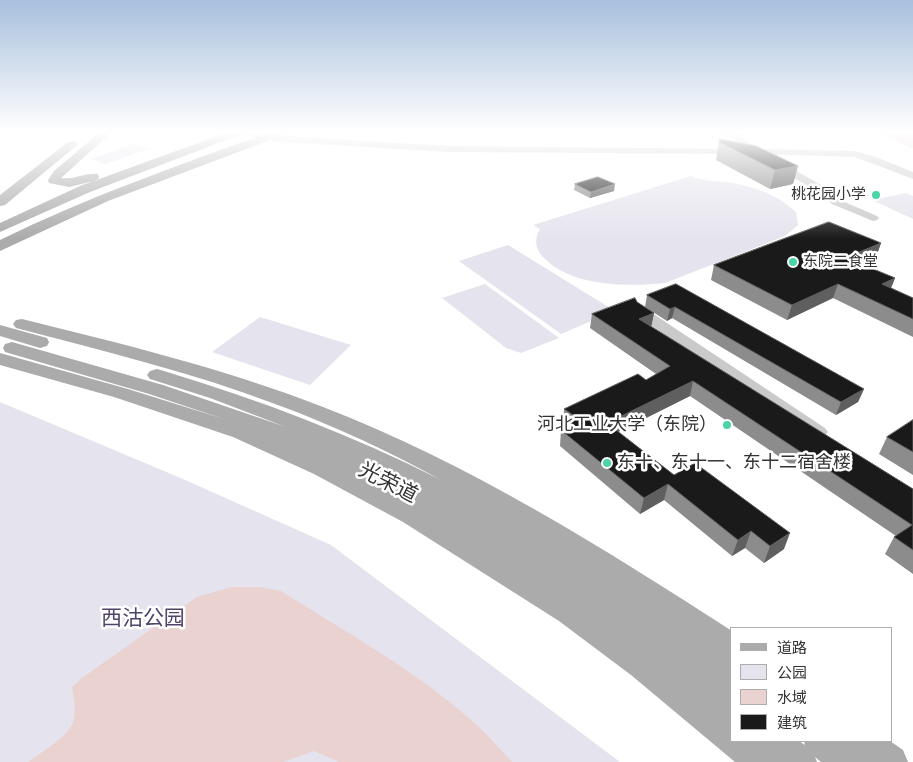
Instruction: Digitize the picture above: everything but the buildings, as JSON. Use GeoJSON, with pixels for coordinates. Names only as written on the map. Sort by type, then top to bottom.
{"type":"FeatureCollection","features":[{"type":"Feature","properties":{"kind":"main road"},"geometry":{"type":"LineString","coordinates":[[0,202],[42,168]]}},
{"type":"Feature","properties":{"kind":"main road"},"geometry":{"type":"LineString","coordinates":[[65,168],[54,180],[58,182],[72,182],[119,168]]}},
{"type":"Feature","properties":{"kind":"main road"},"geometry":{"type":"LineString","coordinates":[[0,228],[85,189],[149,168]]}},
{"type":"Feature","properties":{"kind":"main road"},"geometry":{"type":"LineString","coordinates":[[0,237],[101,192],[164,168]]}},
{"type":"Feature","properties":{"kind":"main road"},"geometry":{"type":"LineString","coordinates":[[0,246],[56,219],[177,168]]}},
{"type":"Feature","properties":{"kind":"main road"},"geometry":{"type":"LineString","coordinates":[[0,318],[216,377],[299,406],[378,438],[517,510],[666,602],[730,646]]}},
{"type":"Feature","properties":{"kind":"main road","name":"光荣道"},"geometry":{"type":"LineString","coordinates":[[0,330],[206,390],[300,424],[380,459],[453,496],[578,572],[626,602],[730,676]]}},
{"type":"Feature","properties":{"kind":"main road","name":"光荣道"},"geometry":{"type":"LineString","coordinates":[[0,345],[166,391],[287,436],[388,481],[502,547],[576,596],[627,631],[730,708]]}},
{"type":"Feature","properties":{"kind":"main road"},"geometry":{"type":"LineString","coordinates":[[0,359],[121,392],[241,432],[322,468],[412,515],[569,613],[642,665],[730,738]]}},
{"type":"Feature","properties":{"kind":"main road"},"geometry":{"type":"LineString","coordinates":[[736,742],[761,762]]}},
{"type":"Feature","properties":{"kind":"main road"},"geometry":{"type":"LineString","coordinates":[[773,742],[800,762]]}},
{"type":"Feature","properties":{"kind":"main road"},"geometry":{"type":"LineString","coordinates":[[821,742],[848,762]]}},
{"type":"Feature","properties":{"kind":"main road"},"geometry":{"type":"LineString","coordinates":[[863,742],[891,762]]}},
{"type":"Feature","properties":{"kind":"street"},"geometry":{"type":"LineString","coordinates":[[779,168],[821,189],[836,202],[873,218]]}},
{"type":"Feature","properties":{"kind":"street"},"geometry":{"type":"LineString","coordinates":[[893,168],[913,176]]}},
{"type":"Feature","properties":{"kind":"street"},"geometry":{"type":"LineString","coordinates":[[641,312],[834,442]]}},
{"type":"Feature","properties":{"kind":"green space"},"geometry":{"type":"Polygon","coordinates":[[[691,176],[704,180],[745,186],[764,192],[781,200],[796,212],[798,225],[785,236],[665,283],[634,285],[601,283],[584,279],[555,267],[538,251],[536,240],[540,229],[533,225],[691,176]]]}},
{"type":"Feature","properties":{"kind":"green space"},"geometry":{"type":"Polygon","coordinates":[[[906,193],[913,196],[913,219],[872,200],[906,193]]]}},
{"type":"Feature","properties":{"kind":"green space"},"geometry":{"type":"Polygon","coordinates":[[[508,245],[615,311],[561,334],[459,261],[508,245]]]}},
{"type":"Feature","properties":{"kind":"green space"},"geometry":{"type":"Polygon","coordinates":[[[485,284],[559,338],[521,353],[506,348],[442,298],[485,284]]]}},
{"type":"Feature","properties":{"kind":"green space"},"geometry":{"type":"Polygon","coordinates":[[[260,317],[351,345],[310,385],[212,352],[260,317]]]}},
{"type":"Feature","properties":{"kind":"green space","name":"西沽公园"},"geometry":{"type":"Polygon","coordinates":[[[0,402],[183,479],[331,545],[620,762],[0,762],[0,402]]]}},
{"type":"Feature","properties":{"kind":"water"},"geometry":{"type":"Polygon","coordinates":[[[232,587],[260,587],[281,591],[360,640],[411,674],[460,711],[483,731],[512,762],[339,762],[314,751],[283,762],[29,762],[62,737],[72,725],[75,711],[72,687],[82,678],[197,597],[232,587]]]}},
{"type":"Feature","properties":{"kind":"place","name":"桃花园小学"},"geometry":{"type":"Point","coordinates":[876,195]}},
{"type":"Feature","properties":{"kind":"place","name":"东院二食堂"},"geometry":{"type":"Point","coordinates":[793,262]}},
{"type":"Feature","properties":{"kind":"place","name":"河北工业大学（东院）"},"geometry":{"type":"Point","coordinates":[727,425]}},
{"type":"Feature","properties":{"kind":"place","name":"东十、东十一、东十二宿舍楼"},"geometry":{"type":"Point","coordinates":[607,463]}}]}
